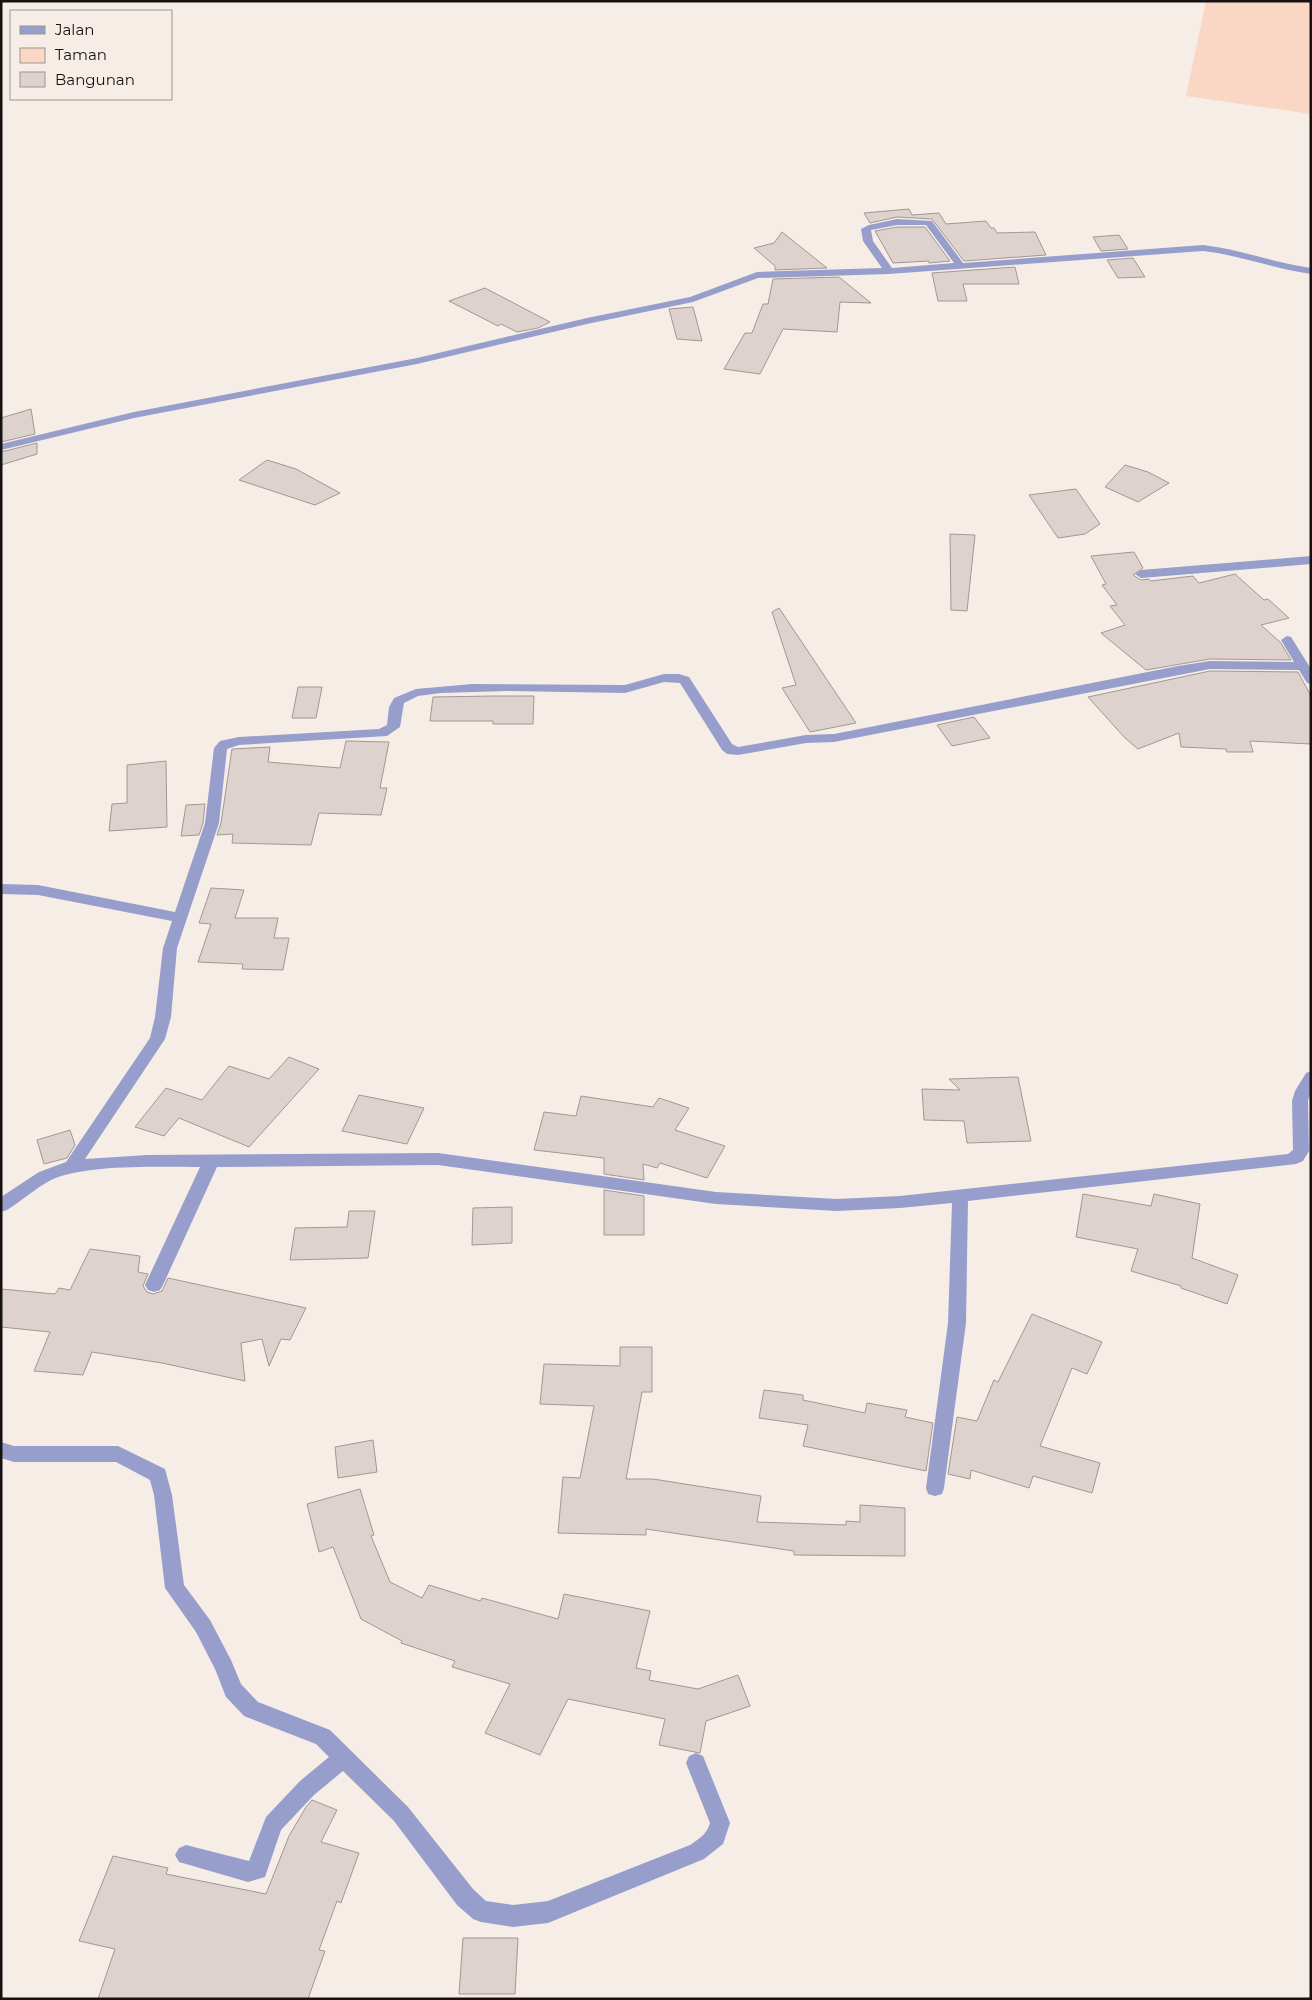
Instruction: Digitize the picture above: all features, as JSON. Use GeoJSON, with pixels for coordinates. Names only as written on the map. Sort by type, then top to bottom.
{"type":"FeatureCollection","features":[{"type":"Feature","properties":{"kind":"street"},"geometry":{"type":"LineString","coordinates":[[889,271],[868,241],[866,229],[902,222],[929,223],[961,266]]}},
{"type":"Feature","properties":{"kind":"street"},"geometry":{"type":"LineString","coordinates":[[1,447],[134,415],[417,361],[588,321],[693,299],[756,276],[889,271],[1203,248],[1221,250],[1288,268],[1311,271]]}},
{"type":"Feature","properties":{"kind":"street"},"geometry":{"type":"LineString","coordinates":[[1141,574],[1311,560]]}},
{"type":"Feature","properties":{"kind":"street"},"geometry":{"type":"LineString","coordinates":[[1286,640],[1311,680]]}},
{"type":"Feature","properties":{"kind":"street"},"geometry":{"type":"LineString","coordinates":[[72,1166],[157,1039],[163,1017],[170,948],[212,824],[223,745],[239,741],[382,733],[393,727],[397,702],[410,695],[468,689],[625,689],[657,680],[682,678],[686,680],[727,747],[732,751],[738,751],[806,738],[818,740],[834,738],[1210,665],[1303,666]]}},
{"type":"Feature","properties":{"kind":"street"},"geometry":{"type":"LineString","coordinates":[[1,889],[36,890],[180,918]]}},
{"type":"Feature","properties":{"kind":"street"},"geometry":{"type":"LineString","coordinates":[[1,1206],[45,1176],[72,1166],[147,1161],[438,1159],[752,1202],[837,1205],[900,1202],[1281,1162],[1297,1157],[1306,1149],[1300,1101],[1303,1091],[1311,1078]]}},
{"type":"Feature","properties":{"kind":"street"},"geometry":{"type":"LineString","coordinates":[[154,1285],[211,1161]]}},
{"type":"Feature","properties":{"kind":"street"},"geometry":{"type":"LineString","coordinates":[[935,1488],[957,1323],[960,1195]]}},
{"type":"Feature","properties":{"kind":"street"},"geometry":{"type":"LineString","coordinates":[[1,1450],[14,1454],[118,1454],[158,1475],[163,1495],[175,1588],[203,1626],[224,1666],[233,1690],[251,1709],[323,1737],[401,1814],[464,1897],[481,1911],[513,1916],[548,1912],[697,1852],[712,1843],[719,1832],[720,1823],[696,1763]]}},
{"type":"Feature","properties":{"kind":"street"},"geometry":{"type":"LineString","coordinates":[[186,1855],[248,1872],[257,1870],[274,1824],[307,1788],[344,1758]]}},
{"type":"Feature","properties":{"kind":"green space"},"geometry":{"type":"Polygon","coordinates":[[[1206,1],[1311,1],[1311,114],[1186,96],[1206,1]]]}},
{"type":"Feature","properties":{"kind":"building"},"geometry":{"type":"Polygon","coordinates":[[[909,209],[912,215],[939,213],[946,224],[986,221],[997,233],[1035,232],[1046,255],[964,261],[932,219],[897,217],[870,223],[864,213],[909,209]]]}},
{"type":"Feature","properties":{"kind":"building"},"geometry":{"type":"Polygon","coordinates":[[[897,227],[925,227],[950,261],[893,263],[875,231],[897,227]]]}},
{"type":"Feature","properties":{"kind":"building"},"geometry":{"type":"Polygon","coordinates":[[[782,232],[827,268],[775,270],[775,266],[754,248],[774,243],[782,232]]]}},
{"type":"Feature","properties":{"kind":"building"},"geometry":{"type":"Polygon","coordinates":[[[1119,235],[1128,249],[1101,251],[1093,237],[1119,235]]]}},
{"type":"Feature","properties":{"kind":"building"},"geometry":{"type":"Polygon","coordinates":[[[1133,258],[1145,277],[1118,278],[1107,260],[1133,258]]]}},
{"type":"Feature","properties":{"kind":"building"},"geometry":{"type":"Polygon","coordinates":[[[1015,267],[1019,284],[963,284],[967,301],[938,301],[932,273],[1015,267]]]}},
{"type":"Feature","properties":{"kind":"building"},"geometry":{"type":"Polygon","coordinates":[[[839,277],[871,303],[840,302],[837,332],[783,329],[760,374],[724,369],[745,333],[752,333],[763,304],[768,304],[773,279],[839,277]]]}},
{"type":"Feature","properties":{"kind":"building"},"geometry":{"type":"Polygon","coordinates":[[[485,288],[550,322],[538,328],[517,332],[501,324],[498,326],[449,301],[485,288]]]}},
{"type":"Feature","properties":{"kind":"building"},"geometry":{"type":"Polygon","coordinates":[[[693,307],[702,341],[677,339],[669,309],[693,307]]]}},
{"type":"Feature","properties":{"kind":"building"},"geometry":{"type":"Polygon","coordinates":[[[31,409],[35,434],[1,442],[1,418],[31,409]]]}},
{"type":"Feature","properties":{"kind":"building"},"geometry":{"type":"Polygon","coordinates":[[[37,443],[37,454],[1,465],[1,452],[37,443]]]}},
{"type":"Feature","properties":{"kind":"building"},"geometry":{"type":"Polygon","coordinates":[[[267,460],[296,469],[340,493],[315,505],[239,480],[267,460]]]}},
{"type":"Feature","properties":{"kind":"building"},"geometry":{"type":"Polygon","coordinates":[[[1125,465],[1148,472],[1169,483],[1138,502],[1105,487],[1125,465]]]}},
{"type":"Feature","properties":{"kind":"building"},"geometry":{"type":"Polygon","coordinates":[[[1076,489],[1100,524],[1085,534],[1058,538],[1029,495],[1076,489]]]}},
{"type":"Feature","properties":{"kind":"building"},"geometry":{"type":"Polygon","coordinates":[[[950,534],[975,535],[967,611],[951,610],[950,534]]]}},
{"type":"Feature","properties":{"kind":"building"},"geometry":{"type":"Polygon","coordinates":[[[1134,552],[1143,568],[1133,575],[1141,580],[1149,579],[1151,581],[1193,576],[1199,583],[1235,574],[1264,600],[1268,599],[1289,618],[1261,625],[1281,643],[1291,660],[1210,659],[1146,670],[1101,633],[1125,625],[1110,606],[1117,605],[1102,585],[1106,584],[1091,556],[1134,552]]]}},
{"type":"Feature","properties":{"kind":"building"},"geometry":{"type":"Polygon","coordinates":[[[779,608],[856,723],[810,732],[782,688],[796,685],[772,612],[779,608]]]}},
{"type":"Feature","properties":{"kind":"building"},"geometry":{"type":"Polygon","coordinates":[[[1210,671],[1298,672],[1311,696],[1311,744],[1250,741],[1253,752],[1227,752],[1226,749],[1181,747],[1179,733],[1138,749],[1125,738],[1088,697],[1210,671]]]}},
{"type":"Feature","properties":{"kind":"building"},"geometry":{"type":"Polygon","coordinates":[[[298,687],[322,687],[316,718],[292,718],[298,687]]]}},
{"type":"Feature","properties":{"kind":"building"},"geometry":{"type":"Polygon","coordinates":[[[534,696],[533,724],[493,724],[493,721],[430,721],[433,697],[534,696]]]}},
{"type":"Feature","properties":{"kind":"building"},"geometry":{"type":"Polygon","coordinates":[[[974,717],[990,738],[952,746],[937,725],[974,717]]]}},
{"type":"Feature","properties":{"kind":"building"},"geometry":{"type":"Polygon","coordinates":[[[346,741],[389,742],[380,788],[387,788],[381,815],[319,813],[311,845],[232,843],[233,834],[217,835],[221,823],[232,749],[270,747],[268,762],[340,768],[346,741]]]}},
{"type":"Feature","properties":{"kind":"building"},"geometry":{"type":"Polygon","coordinates":[[[166,761],[167,827],[109,831],[112,804],[127,803],[127,765],[166,761]]]}},
{"type":"Feature","properties":{"kind":"building"},"geometry":{"type":"Polygon","coordinates":[[[205,804],[203,823],[199,835],[181,836],[186,805],[205,804]]]}},
{"type":"Feature","properties":{"kind":"building"},"geometry":{"type":"Polygon","coordinates":[[[211,888],[244,890],[235,918],[278,918],[274,938],[289,938],[283,970],[242,969],[243,964],[198,962],[211,924],[199,923],[211,888]]]}},
{"type":"Feature","properties":{"kind":"building"},"geometry":{"type":"Polygon","coordinates":[[[289,1057],[319,1069],[249,1147],[179,1118],[164,1136],[135,1127],[166,1088],[202,1100],[229,1066],[269,1079],[289,1057]]]}},
{"type":"Feature","properties":{"kind":"building"},"geometry":{"type":"Polygon","coordinates":[[[1018,1077],[1031,1141],[967,1143],[964,1121],[924,1120],[922,1089],[960,1090],[949,1079],[1018,1077]]]}},
{"type":"Feature","properties":{"kind":"building"},"geometry":{"type":"Polygon","coordinates":[[[359,1095],[424,1108],[407,1144],[342,1131],[359,1095]]]}},
{"type":"Feature","properties":{"kind":"building"},"geometry":{"type":"Polygon","coordinates":[[[581,1096],[653,1107],[659,1098],[689,1108],[675,1130],[725,1146],[707,1178],[660,1163],[657,1168],[643,1164],[644,1180],[604,1174],[604,1158],[534,1150],[544,1112],[576,1116],[581,1096]]]}},
{"type":"Feature","properties":{"kind":"building"},"geometry":{"type":"Polygon","coordinates":[[[70,1130],[75,1145],[67,1158],[44,1164],[37,1140],[70,1130]]]}},
{"type":"Feature","properties":{"kind":"building"},"geometry":{"type":"Polygon","coordinates":[[[604,1190],[644,1196],[644,1235],[604,1235],[604,1190]]]}},
{"type":"Feature","properties":{"kind":"building"},"geometry":{"type":"Polygon","coordinates":[[[1083,1194],[1151,1206],[1154,1194],[1200,1204],[1192,1258],[1238,1275],[1227,1304],[1181,1288],[1181,1286],[1131,1271],[1138,1249],[1076,1237],[1083,1194]]]}},
{"type":"Feature","properties":{"kind":"building"},"geometry":{"type":"Polygon","coordinates":[[[512,1207],[512,1243],[472,1245],[473,1208],[512,1207]]]}},
{"type":"Feature","properties":{"kind":"building"},"geometry":{"type":"Polygon","coordinates":[[[349,1211],[375,1211],[368,1258],[290,1260],[295,1228],[347,1227],[349,1211]]]}},
{"type":"Feature","properties":{"kind":"building"},"geometry":{"type":"Polygon","coordinates":[[[90,1249],[140,1256],[138,1272],[148,1274],[143,1286],[147,1292],[153,1294],[162,1291],[168,1278],[306,1308],[290,1340],[281,1339],[269,1366],[262,1339],[241,1343],[245,1381],[162,1363],[92,1352],[83,1375],[34,1371],[50,1332],[1,1327],[1,1289],[55,1294],[59,1288],[70,1290],[90,1249]]]}},
{"type":"Feature","properties":{"kind":"building"},"geometry":{"type":"Polygon","coordinates":[[[1032,1314],[1102,1342],[1087,1374],[1072,1368],[1040,1446],[1100,1463],[1092,1493],[1033,1476],[1029,1488],[971,1470],[970,1479],[948,1474],[957,1417],[977,1421],[994,1380],[998,1382],[1032,1314]]]}},
{"type":"Feature","properties":{"kind":"building"},"geometry":{"type":"Polygon","coordinates":[[[620,1347],[652,1347],[652,1392],[642,1392],[626,1479],[653,1479],[761,1496],[757,1522],[846,1525],[846,1521],[860,1522],[860,1505],[905,1508],[905,1556],[794,1555],[794,1551],[646,1529],[646,1535],[558,1533],[563,1477],[580,1478],[594,1406],[540,1404],[544,1364],[620,1366],[620,1347]]]}},
{"type":"Feature","properties":{"kind":"building"},"geometry":{"type":"Polygon","coordinates":[[[764,1390],[803,1395],[803,1400],[865,1413],[867,1403],[907,1410],[905,1417],[933,1423],[926,1471],[803,1446],[808,1425],[759,1418],[764,1390]]]}},
{"type":"Feature","properties":{"kind":"building"},"geometry":{"type":"Polygon","coordinates":[[[373,1440],[377,1472],[338,1478],[335,1447],[373,1440]]]}},
{"type":"Feature","properties":{"kind":"building"},"geometry":{"type":"Polygon","coordinates":[[[360,1489],[374,1535],[371,1536],[390,1582],[422,1598],[429,1585],[480,1601],[482,1598],[558,1619],[564,1594],[650,1611],[636,1668],[651,1671],[649,1680],[698,1689],[738,1675],[750,1706],[706,1721],[700,1753],[659,1745],[665,1719],[568,1699],[540,1755],[485,1733],[510,1684],[452,1667],[455,1661],[401,1643],[402,1641],[361,1619],[333,1547],[319,1552],[307,1504],[360,1489]]]}},
{"type":"Feature","properties":{"kind":"building"},"geometry":{"type":"Polygon","coordinates":[[[312,1800],[337,1810],[321,1842],[359,1853],[341,1903],[337,1901],[319,1950],[325,1951],[308,1999],[98,1999],[115,1949],[79,1941],[113,1856],[168,1868],[166,1874],[266,1894],[289,1836],[312,1800]]]}},
{"type":"Feature","properties":{"kind":"building"},"geometry":{"type":"Polygon","coordinates":[[[463,1938],[518,1938],[515,1994],[459,1994],[463,1938]]]}}]}
